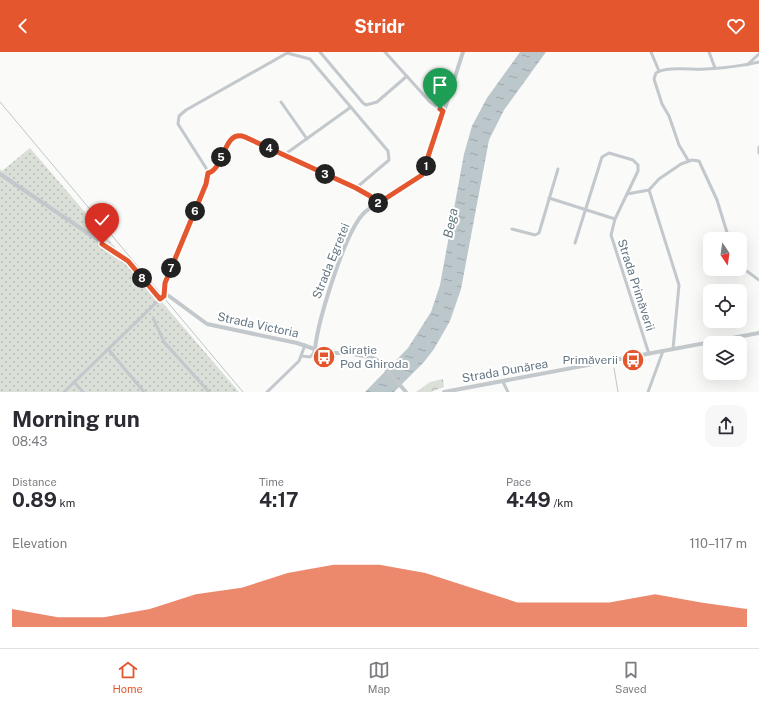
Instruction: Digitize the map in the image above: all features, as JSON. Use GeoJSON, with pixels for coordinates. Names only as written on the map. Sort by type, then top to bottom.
{"type":"FeatureCollection","features":[{"type":"Feature","properties":{"kind":"street"},"geometry":{"type":"LineString","coordinates":[[64,392],[164,296],[165,283],[206,184],[208,173],[178,124],[179,116],[186,110],[288,52],[310,59],[388,151],[390,157],[389,160],[356,188]]}},
{"type":"Feature","properties":{"kind":"street"},"geometry":{"type":"LineString","coordinates":[[320,52],[363,103],[370,105],[377,102],[407,76]]}},
{"type":"Feature","properties":{"kind":"street"},"geometry":{"type":"LineString","coordinates":[[386,52],[430,102],[443,111]]}},
{"type":"Feature","properties":{"kind":"street","name":"Strada Egretei"},"geometry":{"type":"LineString","coordinates":[[315,349],[323,309],[352,230],[361,217],[377,204],[422,175],[463,52]]}},
{"type":"Feature","properties":{"kind":"street"},"geometry":{"type":"LineString","coordinates":[[651,52],[659,71]]}},
{"type":"Feature","properties":{"kind":"street"},"geometry":{"type":"LineString","coordinates":[[708,52],[714,68]]}},
{"type":"Feature","properties":{"kind":"street"},"geometry":{"type":"LineString","coordinates":[[746,65],[758,54]]}},
{"type":"Feature","properties":{"kind":"street"},"geometry":{"type":"LineString","coordinates":[[688,160],[678,145],[670,116],[665,111],[654,79],[656,73],[659,71],[714,68],[746,65],[759,62]]}},
{"type":"Feature","properties":{"kind":"street"},"geometry":{"type":"LineString","coordinates":[[281,102],[306,139]]}},
{"type":"Feature","properties":{"kind":"street"},"geometry":{"type":"LineString","coordinates":[[284,155],[351,107]]}},
{"type":"Feature","properties":{"kind":"street"},"geometry":{"type":"LineString","coordinates":[[208,173],[215,170],[229,141],[238,136],[356,188],[370,196],[377,204]]}},
{"type":"Feature","properties":{"kind":"street"},"geometry":{"type":"LineString","coordinates":[[759,147],[759,153]]}},
{"type":"Feature","properties":{"kind":"street","name":"Strada Primăverii"},"geometry":{"type":"LineString","coordinates":[[585,209],[602,157],[605,155],[614,154],[633,160],[638,165],[638,171],[615,219],[611,230],[611,238],[649,354]]}},
{"type":"Feature","properties":{"kind":"street"},"geometry":{"type":"LineString","coordinates":[[627,194],[649,190],[670,171],[688,160],[696,160],[701,163],[717,200],[727,232]]}},
{"type":"Feature","properties":{"kind":"street"},"geometry":{"type":"LineString","coordinates":[[512,229],[538,235],[558,169]]}},
{"type":"Feature","properties":{"kind":"street"},"geometry":{"type":"LineString","coordinates":[[0,174],[125,258],[160,299]]}},
{"type":"Feature","properties":{"kind":"street"},"geometry":{"type":"LineString","coordinates":[[649,190],[679,285],[673,350]]}},
{"type":"Feature","properties":{"kind":"street"},"geometry":{"type":"LineString","coordinates":[[549,198],[615,219]]}},
{"type":"Feature","properties":{"kind":"street"},"geometry":{"type":"LineString","coordinates":[[575,243],[585,209]]}},
{"type":"Feature","properties":{"kind":"street"},"geometry":{"type":"LineString","coordinates":[[747,271],[759,280]]}},
{"type":"Feature","properties":{"kind":"street","name":"Strada Victoria"},"geometry":{"type":"LineString","coordinates":[[164,296],[171,297],[206,324],[305,345],[326,353],[349,353],[368,356],[380,362],[406,392]]}},
{"type":"Feature","properties":{"kind":"street"},"geometry":{"type":"LineString","coordinates":[[153,318],[164,342],[209,392]]}},
{"type":"Feature","properties":{"kind":"street","name":"Strada Dunărea"},"geometry":{"type":"LineString","coordinates":[[444,392],[759,333]]}},
{"type":"Feature","properties":{"kind":"street"},"geometry":{"type":"LineString","coordinates":[[267,392],[302,356],[305,345]]}},
{"type":"Feature","properties":{"kind":"street"},"geometry":{"type":"LineString","coordinates":[[108,349],[144,392]]}},
{"type":"Feature","properties":{"kind":"street"},"geometry":{"type":"LineString","coordinates":[[302,356],[310,357],[314,354],[315,349]]}},
{"type":"Feature","properties":{"kind":"street"},"geometry":{"type":"LineString","coordinates":[[648,392],[663,351]]}},
{"type":"Feature","properties":{"kind":"street"},"geometry":{"type":"LineString","coordinates":[[74,382],[83,392]]}},
{"type":"Feature","properties":{"kind":"street"},"geometry":{"type":"LineString","coordinates":[[503,382],[508,392]]}},
{"type":"Feature","properties":{"kind":"green space"},"geometry":{"type":"Polygon","coordinates":[[[30,148],[239,392],[0,392],[0,169],[2,171],[30,148]]]}},
{"type":"Feature","properties":{"kind":"green space"},"geometry":{"type":"Polygon","coordinates":[[[443,379],[444,387],[431,392],[416,392],[430,382],[443,379]]]}},
{"type":"Feature","properties":{"kind":"water"},"geometry":{"type":"Polygon","coordinates":[[[520,52],[546,52],[504,110],[489,140],[461,289],[450,321],[434,349],[424,362],[394,392],[365,392],[408,348],[431,312],[440,285],[464,154],[472,126],[487,98],[520,52]]]}},
{"type":"Feature","properties":{"kind":"waterway"},"geometry":{"type":"LineString","coordinates":[[0,102],[161,294]]}},
{"type":"Feature","properties":{"kind":"waterway"},"geometry":{"type":"LineString","coordinates":[[164,298],[243,392]]}},
{"type":"Feature","properties":{"kind":"waterway"},"geometry":{"type":"LineString","coordinates":[[614,368],[618,392]]}},
{"type":"Feature","properties":{"kind":"place","name":"Girație Pod Ghiroda"},"geometry":{"type":"Point","coordinates":[324,357]}},
{"type":"Feature","properties":{"kind":"place","name":"Primăverii"},"geometry":{"type":"Point","coordinates":[633,360]}},
{"type":"Feature","properties":{"kind":"route"},"geometry":{"type":"LineString","coordinates":[[102,244],[125,258],[160,299],[164,296],[163,288],[206,184],[208,173],[215,170],[229,141],[232,138],[235,136],[245,137],[356,188],[370,196],[377,204],[396,191],[418,179],[425,171],[443,111],[440,109]]}},
{"type":"Feature","properties":{"kind":"water label","name":"Bega"},"geometry":{"type":"Point","coordinates":[450,223]}}]}
